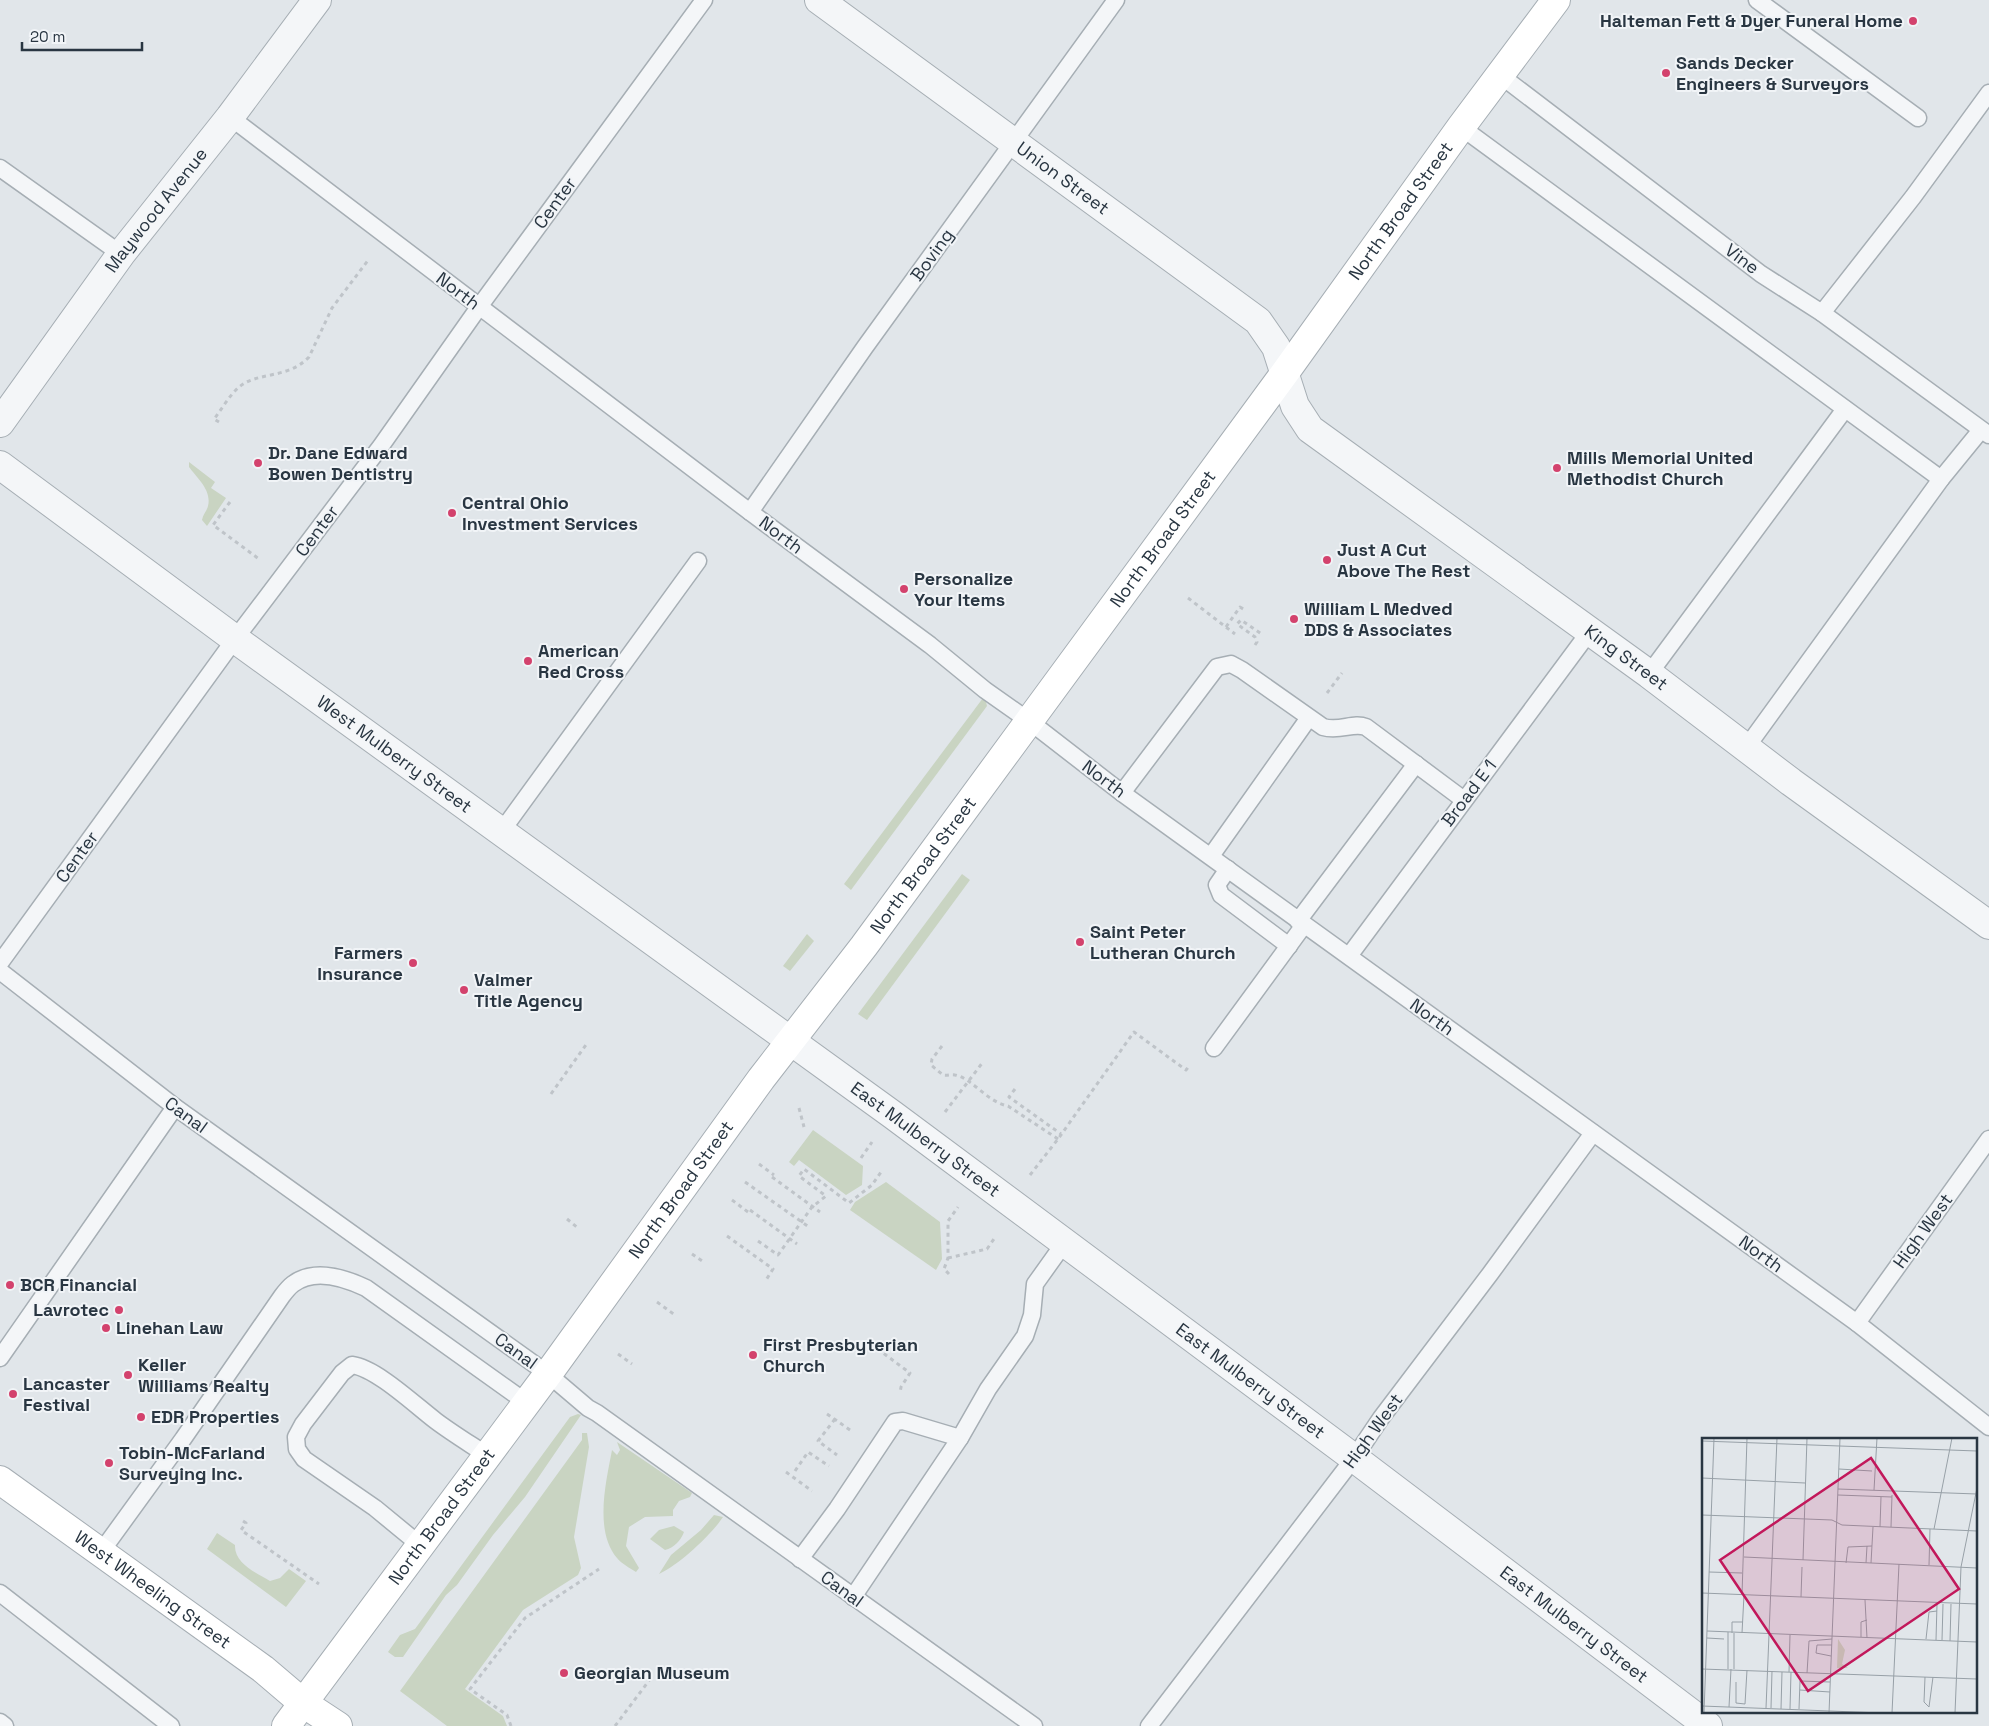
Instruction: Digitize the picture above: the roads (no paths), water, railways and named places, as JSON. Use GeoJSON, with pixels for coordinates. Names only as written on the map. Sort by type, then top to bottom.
{"type":"FeatureCollection","features":[{"type":"Feature","properties":{"kind":"street","name":"Maywood Avenue"},"geometry":{"type":"LineString","coordinates":[[0,423],[121,254],[230,117],[317,0]]}},
{"type":"Feature","properties":{"kind":"street","name":"Union Street"},"geometry":{"type":"LineString","coordinates":[[819,0],[1258,321],[1276,347],[1284,374]]}},
{"type":"Feature","properties":{"kind":"street","name":"North Broad Street"},"geometry":{"type":"LineString","coordinates":[[286,1726],[488,1456],[791,1041],[864,946],[1284,374],[1461,127],[1556,0]]}},
{"type":"Feature","properties":{"kind":"street","name":"King Street"},"geometry":{"type":"LineString","coordinates":[[1284,374],[1295,406],[1310,429],[1649,674],[1746,748],[1989,925]]}},
{"type":"Feature","properties":{"kind":"street","name":"West Mulberry Street"},"geometry":{"type":"LineString","coordinates":[[0,466],[500,832],[791,1041]]}},
{"type":"Feature","properties":{"kind":"street","name":"East Mulberry Street"},"geometry":{"type":"LineString","coordinates":[[791,1041],[926,1139],[1354,1458],[1703,1725]]}},
{"type":"Feature","properties":{"kind":"street","name":"West Wheeling Street"},"geometry":{"type":"LineString","coordinates":[[0,1480],[263,1669],[303,1703],[338,1726]]}},
{"type":"Feature","properties":{"kind":"lane","name":"Center"},"geometry":{"type":"LineString","coordinates":[[0,963],[235,639],[381,446],[479,307],[704,0]]}},
{"type":"Feature","properties":{"kind":"lane","name":"Boving"},"geometry":{"type":"LineString","coordinates":[[750,512],[871,339],[1116,0]]}},
{"type":"Feature","properties":{"kind":"lane"},"geometry":{"type":"LineString","coordinates":[[1757,0],[1918,118]]}},
{"type":"Feature","properties":{"kind":"lane","name":"Vine"},"geometry":{"type":"LineString","coordinates":[[1500,75],[1761,274],[1822,313],[1985,432]]}},
{"type":"Feature","properties":{"kind":"lane"},"geometry":{"type":"LineString","coordinates":[[1822,313],[1913,197],[1989,93]]}},
{"type":"Feature","properties":{"kind":"lane","name":"North"},"geometry":{"type":"LineString","coordinates":[[230,117],[750,512],[930,645],[985,690],[1029,721],[1122,793],[1857,1323],[1989,1427]]}},
{"type":"Feature","properties":{"kind":"lane"},"geometry":{"type":"LineString","coordinates":[[1461,127],[1941,479]]}},
{"type":"Feature","properties":{"kind":"lane"},"geometry":{"type":"LineString","coordinates":[[0,168],[121,254]]}},
{"type":"Feature","properties":{"kind":"lane"},"geometry":{"type":"LineString","coordinates":[[1649,674],[1845,409]]}},
{"type":"Feature","properties":{"kind":"lane"},"geometry":{"type":"LineString","coordinates":[[1746,748],[1941,479],[1985,432]]}},
{"type":"Feature","properties":{"kind":"lane"},"geometry":{"type":"LineString","coordinates":[[500,832],[698,560]]}},
{"type":"Feature","properties":{"kind":"lane","name":"Broad E 1"},"geometry":{"type":"LineString","coordinates":[[1349,956],[1590,631]]}},
{"type":"Feature","properties":{"kind":"lane"},"geometry":{"type":"LineString","coordinates":[[1122,793],[1217,667],[1231,664],[1238,667],[1322,727],[1333,730],[1360,725],[1366,727],[1464,800]]}},
{"type":"Feature","properties":{"kind":"lane"},"geometry":{"type":"LineString","coordinates":[[1211,856],[1308,718]]}},
{"type":"Feature","properties":{"kind":"lane"},"geometry":{"type":"LineString","coordinates":[[1214,1048],[1289,946],[1301,923],[1416,764]]}},
{"type":"Feature","properties":{"kind":"lane"},"geometry":{"type":"LineString","coordinates":[[1228,868],[1217,884],[1220,895],[1289,946]]}},
{"type":"Feature","properties":{"kind":"lane","name":"Canal"},"geometry":{"type":"LineString","coordinates":[[0,971],[175,1107],[548,1374],[588,1408],[1034,1726]]}},
{"type":"Feature","properties":{"kind":"lane"},"geometry":{"type":"LineString","coordinates":[[0,1358],[175,1107]]}},
{"type":"Feature","properties":{"kind":"lane","name":"High West"},"geometry":{"type":"LineString","coordinates":[[1149,1726],[1354,1458],[1381,1418],[1490,1274],[1592,1133]]}},
{"type":"Feature","properties":{"kind":"lane","name":"High West"},"geometry":{"type":"LineString","coordinates":[[1857,1323],[1989,1140]]}},
{"type":"Feature","properties":{"kind":"lane"},"geometry":{"type":"LineString","coordinates":[[852,1597],[960,1438],[988,1389],[1024,1336],[1032,1315],[1035,1284],[1065,1242]]}},
{"type":"Feature","properties":{"kind":"lane"},"geometry":{"type":"LineString","coordinates":[[102,1552],[183,1440],[282,1296],[293,1284],[310,1276],[348,1279],[366,1288],[527,1402]]}},
{"type":"Feature","properties":{"kind":"lane"},"geometry":{"type":"LineString","coordinates":[[420,1545],[375,1508],[304,1459],[297,1449],[296,1436],[342,1373],[352,1365],[361,1366],[374,1373],[438,1422],[488,1456]]}},
{"type":"Feature","properties":{"kind":"lane"},"geometry":{"type":"LineString","coordinates":[[800,1559],[861,1474],[892,1425],[897,1421],[903,1421],[960,1438]]}},
{"type":"Feature","properties":{"kind":"lane"},"geometry":{"type":"LineString","coordinates":[[0,1593],[170,1726]]}},
{"type":"Feature","properties":{"kind":"lane"},"geometry":{"type":"LineString","coordinates":[[0,1722],[5,1726]]}},
{"type":"Feature","properties":{"kind":"place","name":"Halteman Fett & Dyer Funeral Home"},"geometry":{"type":"Point","coordinates":[1913,21]}},
{"type":"Feature","properties":{"kind":"place","name":"Sands Decker Engineers & Surveyors"},"geometry":{"type":"Point","coordinates":[1666,73]}},
{"type":"Feature","properties":{"kind":"place","name":"Dr. Dane Edward Bowen Dentistry"},"geometry":{"type":"Point","coordinates":[258,463]}},
{"type":"Feature","properties":{"kind":"place","name":"Mills Memorial United Methodist Church"},"geometry":{"type":"Point","coordinates":[1557,468]}},
{"type":"Feature","properties":{"kind":"place","name":"Central Ohio Investment Services"},"geometry":{"type":"Point","coordinates":[452,513]}},
{"type":"Feature","properties":{"kind":"place","name":"Just A Cut Above The Rest"},"geometry":{"type":"Point","coordinates":[1327,560]}},
{"type":"Feature","properties":{"kind":"place","name":"Personalize Your Items"},"geometry":{"type":"Point","coordinates":[904,589]}},
{"type":"Feature","properties":{"kind":"place","name":"William L Medved DDS & Associates"},"geometry":{"type":"Point","coordinates":[1294,619]}},
{"type":"Feature","properties":{"kind":"place","name":"American Red Cross"},"geometry":{"type":"Point","coordinates":[528,661]}},
{"type":"Feature","properties":{"kind":"place","name":"Saint Peter Lutheran Church"},"geometry":{"type":"Point","coordinates":[1080,942]}},
{"type":"Feature","properties":{"kind":"place","name":"Farmers Insurance"},"geometry":{"type":"Point","coordinates":[413,963]}},
{"type":"Feature","properties":{"kind":"place","name":"Valmer Title Agency"},"geometry":{"type":"Point","coordinates":[464,990]}},
{"type":"Feature","properties":{"kind":"place","name":"BCR Financial"},"geometry":{"type":"Point","coordinates":[10,1285]}},
{"type":"Feature","properties":{"kind":"place","name":"Lavrotec"},"geometry":{"type":"Point","coordinates":[119,1310]}},
{"type":"Feature","properties":{"kind":"place","name":"Linehan Law"},"geometry":{"type":"Point","coordinates":[106,1328]}},
{"type":"Feature","properties":{"kind":"place","name":"First Presbyterian Church"},"geometry":{"type":"Point","coordinates":[753,1355]}},
{"type":"Feature","properties":{"kind":"place","name":"Keller Williams Realty"},"geometry":{"type":"Point","coordinates":[128,1375]}},
{"type":"Feature","properties":{"kind":"place","name":"Lancaster Festival"},"geometry":{"type":"Point","coordinates":[13,1394]}},
{"type":"Feature","properties":{"kind":"place","name":"EDR Properties"},"geometry":{"type":"Point","coordinates":[141,1417]}},
{"type":"Feature","properties":{"kind":"place","name":"Tobin-McFarland Surveying Inc."},"geometry":{"type":"Point","coordinates":[109,1463]}},
{"type":"Feature","properties":{"kind":"place","name":"Georgian Museum"},"geometry":{"type":"Point","coordinates":[564,1673]}}]}
